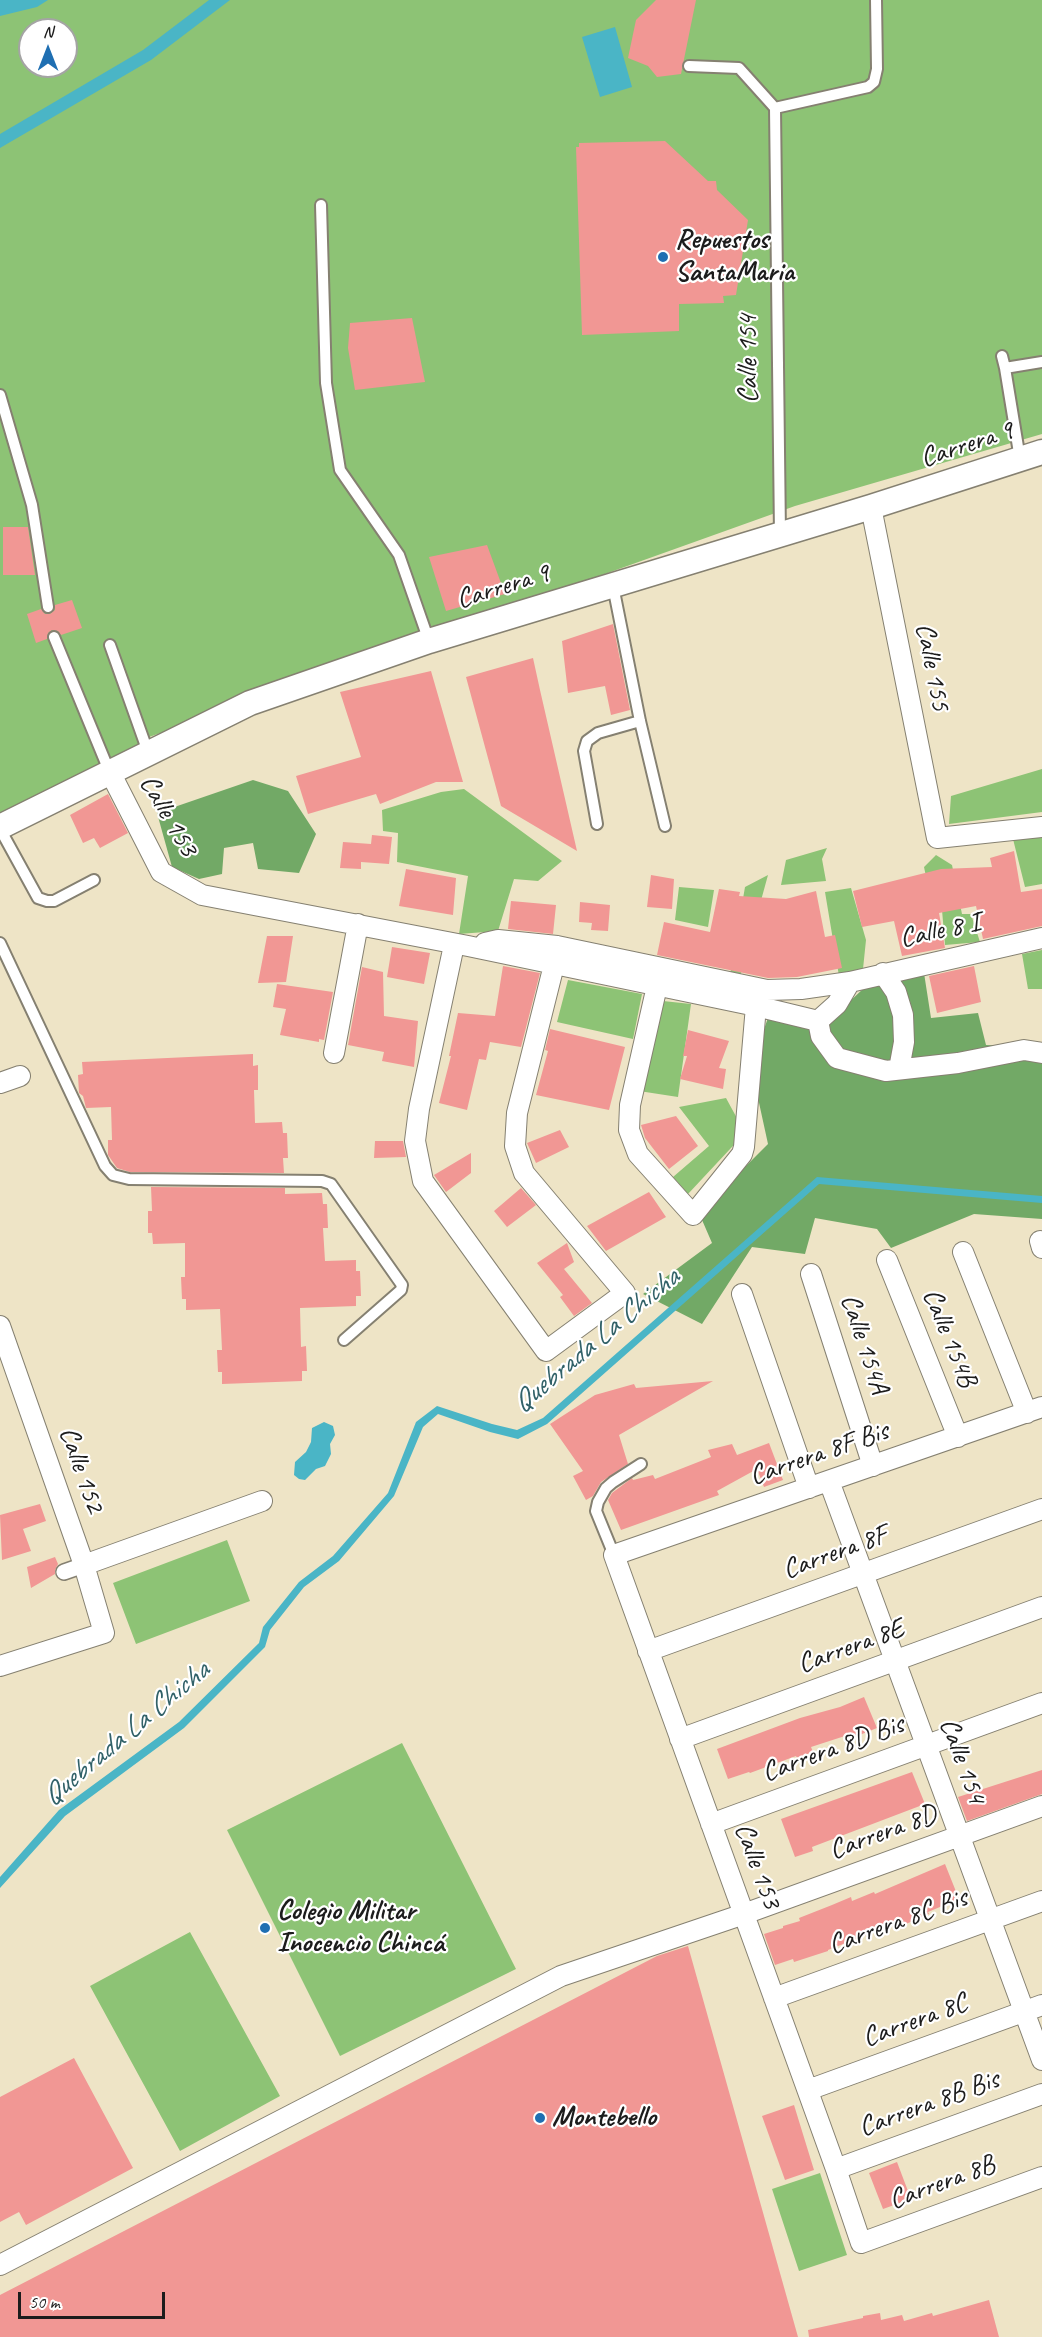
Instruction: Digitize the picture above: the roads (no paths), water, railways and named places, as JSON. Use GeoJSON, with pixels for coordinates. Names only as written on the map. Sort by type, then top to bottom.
{"type":"FeatureCollection","features":[{"type":"Feature","properties":{"kind":"street","name":"Carrera 9"},"geometry":{"type":"LineString","coordinates":[[0,828],[250,703],[429,641],[871,507],[1031,455]]}},
{"type":"Feature","properties":{"kind":"street","name":"Calle 155"},"geometry":{"type":"LineString","coordinates":[[871,507],[937,838],[1042,827]]}},
{"type":"Feature","properties":{"kind":"street","name":"Calle 153"},"geometry":{"type":"LineString","coordinates":[[111,774],[161,872],[202,896],[358,924],[461,946],[555,956]]}},
{"type":"Feature","properties":{"kind":"street"},"geometry":{"type":"LineString","coordinates":[[334,1053],[358,924]]}},
{"type":"Feature","properties":{"kind":"street","name":"Calle 8 I"},"geometry":{"type":"LineString","coordinates":[[555,956],[767,990],[801,989],[850,982],[1042,938]]}},
{"type":"Feature","properties":{"kind":"street"},"geometry":{"type":"LineString","coordinates":[[461,946],[419,1109],[415,1141],[423,1181],[546,1351],[625,1293],[524,1173],[515,1146],[517,1113],[555,956],[657,986],[756,1006],[818,1022]]}},
{"type":"Feature","properties":{"kind":"street"},"geometry":{"type":"LineString","coordinates":[[883,973],[896,992],[903,1015],[904,1042],[899,1069]]}},
{"type":"Feature","properties":{"kind":"street"},"geometry":{"type":"LineString","coordinates":[[818,1022],[837,1004],[850,982]]}},
{"type":"Feature","properties":{"kind":"street"},"geometry":{"type":"LineString","coordinates":[[657,986],[630,1105],[629,1130],[638,1154],[693,1215],[742,1154],[744,1148],[756,1006]]}},
{"type":"Feature","properties":{"kind":"street"},"geometry":{"type":"LineString","coordinates":[[818,1022],[820,1036],[837,1058],[886,1071],[958,1063],[1024,1050],[1042,1053]]}},
{"type":"Feature","properties":{"kind":"street"},"geometry":{"type":"LineString","coordinates":[[0,1083],[20,1076]]}},
{"type":"Feature","properties":{"kind":"street"},"geometry":{"type":"LineString","coordinates":[[963,1252],[1034,1410]]}},
{"type":"Feature","properties":{"kind":"street","name":"Calle 154B"},"geometry":{"type":"LineString","coordinates":[[887,1260],[958,1437]]}},
{"type":"Feature","properties":{"kind":"street","name":"Calle 154A"},"geometry":{"type":"LineString","coordinates":[[811,1274],[873,1466]]}},
{"type":"Feature","properties":{"kind":"street"},"geometry":{"type":"LineString","coordinates":[[742,1294],[809,1488]]}},
{"type":"Feature","properties":{"kind":"street","name":"Calle 152"},"geometry":{"type":"LineString","coordinates":[[0,1326],[84,1565],[104,1633],[0,1666]]}},
{"type":"Feature","properties":{"kind":"street","name":"Carrera 8F Bis"},"geometry":{"type":"LineString","coordinates":[[614,1555],[1034,1410]]}},
{"type":"Feature","properties":{"kind":"street","name":"Calle 154"},"geometry":{"type":"LineString","coordinates":[[829,1481],[990,1920],[1033,2008],[1042,2060]]}},
{"type":"Feature","properties":{"kind":"street"},"geometry":{"type":"LineString","coordinates":[[64,1572],[262,1501]]}},
{"type":"Feature","properties":{"kind":"street","name":"Carrera 8F"},"geometry":{"type":"LineString","coordinates":[[648,1651],[1042,1509]]}},
{"type":"Feature","properties":{"kind":"street","name":"Calle 153"},"geometry":{"type":"LineString","coordinates":[[614,1555],[808,2090],[861,2243]]}},
{"type":"Feature","properties":{"kind":"street","name":"Carrera 8E"},"geometry":{"type":"LineString","coordinates":[[680,1739],[1042,1607]]}},
{"type":"Feature","properties":{"kind":"street","name":"Carrera 8D Bis"},"geometry":{"type":"LineString","coordinates":[[711,1824],[1042,1703]]}},
{"type":"Feature","properties":{"kind":"street","name":"Carrera 8D"},"geometry":{"type":"LineString","coordinates":[[0,2265],[561,1976],[744,1914],[1042,1806]]}},
{"type":"Feature","properties":{"kind":"street","name":"Carrera 8C Bis"},"geometry":{"type":"LineString","coordinates":[[774,1998],[1042,1901]]}},
{"type":"Feature","properties":{"kind":"street","name":"Carrera 8C"},"geometry":{"type":"LineString","coordinates":[[808,2090],[1033,2008]]}},
{"type":"Feature","properties":{"kind":"street","name":"Carrera 8B Bis"},"geometry":{"type":"LineString","coordinates":[[836,2169],[1042,2094]]}},
{"type":"Feature","properties":{"kind":"street","name":"Carrera 8B"},"geometry":{"type":"LineString","coordinates":[[861,2243],[1042,2177]]}},
{"type":"Feature","properties":{"kind":"lane"},"geometry":{"type":"LineString","coordinates":[[689,66],[739,68],[775,108],[868,87],[874,82],[877,69],[876,0]]}},
{"type":"Feature","properties":{"kind":"lane","name":"Calle 154"},"geometry":{"type":"LineString","coordinates":[[775,108],[780,535]]}},
{"type":"Feature","properties":{"kind":"lane"},"geometry":{"type":"LineString","coordinates":[[321,205],[326,383],[340,470],[399,555],[429,641]]}},
{"type":"Feature","properties":{"kind":"lane"},"geometry":{"type":"LineString","coordinates":[[1002,356],[1031,455]]}},
{"type":"Feature","properties":{"kind":"lane"},"geometry":{"type":"LineString","coordinates":[[1005,368],[1042,362]]}},
{"type":"Feature","properties":{"kind":"lane"},"geometry":{"type":"LineString","coordinates":[[0,395],[32,505],[48,607]]}},
{"type":"Feature","properties":{"kind":"lane"},"geometry":{"type":"LineString","coordinates":[[613,586],[640,721],[665,826]]}},
{"type":"Feature","properties":{"kind":"lane","name":"Calle 153"},"geometry":{"type":"LineString","coordinates":[[54,637],[111,774]]}},
{"type":"Feature","properties":{"kind":"lane"},"geometry":{"type":"LineString","coordinates":[[110,645],[148,752]]}},
{"type":"Feature","properties":{"kind":"lane"},"geometry":{"type":"LineString","coordinates":[[597,824],[584,751],[587,741],[598,733],[640,721]]}},
{"type":"Feature","properties":{"kind":"lane"},"geometry":{"type":"LineString","coordinates":[[0,828],[38,898],[54,901],[94,880]]}},
{"type":"Feature","properties":{"kind":"lane"},"geometry":{"type":"LineString","coordinates":[[0,943],[105,1166],[113,1174],[129,1179],[322,1181],[331,1184],[402,1286],[401,1290],[344,1340]]}},
{"type":"Feature","properties":{"kind":"lane","name":"Calle 153"},"geometry":{"type":"LineString","coordinates":[[614,1555],[596,1511],[598,1502],[606,1488],[641,1464]]}},
{"type":"Feature","properties":{"kind":"water"},"geometry":{"type":"Polygon","coordinates":[[[0,0],[48,0],[37,7],[0,16],[0,0]]]}},
{"type":"Feature","properties":{"kind":"water"},"geometry":{"type":"Polygon","coordinates":[[[209,0],[230,0],[151,60],[0,148],[0,134],[143,50],[209,0]]]}},
{"type":"Feature","properties":{"kind":"water"},"geometry":{"type":"Polygon","coordinates":[[[615,27],[632,87],[600,97],[582,37],[615,27]]]}},
{"type":"Feature","properties":{"kind":"water"},"geometry":{"type":"Polygon","coordinates":[[[817,1177],[1042,1196],[1042,1203],[819,1184],[547,1424],[518,1439],[438,1414],[423,1427],[394,1496],[339,1561],[304,1587],[270,1630],[265,1647],[184,1728],[65,1816],[0,1888],[0,1877],[59,1810],[179,1722],[259,1643],[263,1627],[299,1582],[333,1556],[388,1493],[416,1422],[437,1406],[517,1430],[543,1418],[817,1177]]]}},
{"type":"Feature","properties":{"kind":"water"},"geometry":{"type":"Polygon","coordinates":[[[324,1422],[333,1426],[335,1435],[330,1444],[331,1454],[325,1466],[316,1469],[305,1480],[299,1479],[294,1475],[295,1462],[306,1452],[311,1442],[312,1428],[324,1422]]]}},
{"type":"Feature","properties":{"kind":"place","name":"Repuestos SantaMaria"},"geometry":{"type":"Point","coordinates":[663,257]}},
{"type":"Feature","properties":{"kind":"place","name":"Colegio Militar Inocencio Chincá"},"geometry":{"type":"Point","coordinates":[265,1928]}},
{"type":"Feature","properties":{"kind":"place","name":"Montebello"},"geometry":{"type":"Point","coordinates":[540,2118]}},
{"type":"Feature","properties":{"kind":"water label","name":"Quebrada La Chicha"},"geometry":{"type":"Point","coordinates":[596,1341]}},
{"type":"Feature","properties":{"kind":"water label","name":"Quebrada La Chicha"},"geometry":{"type":"Point","coordinates":[126,1734]}}]}
